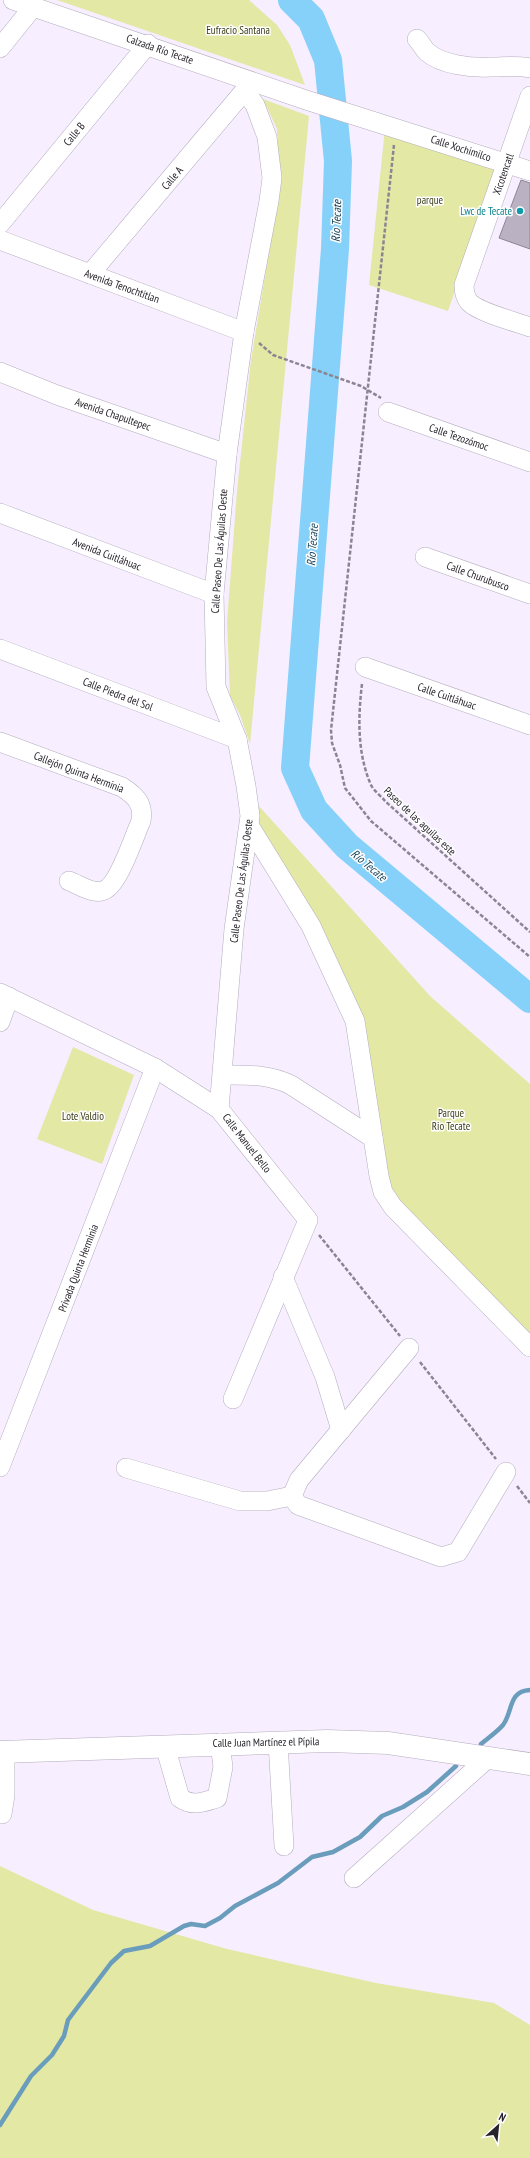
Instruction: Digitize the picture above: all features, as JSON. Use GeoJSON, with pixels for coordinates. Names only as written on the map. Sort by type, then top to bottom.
{"type":"FeatureCollection","features":[{"type":"Feature","properties":{"kind":"main road","name":"Calle Juan Martínez el Pípila"},"geometry":{"type":"LineString","coordinates":[[2,1752],[220,1743],[327,1741],[388,1743],[530,1764]]}},
{"type":"Feature","properties":{"kind":"street","name":"Calzada Río Tecate"},"geometry":{"type":"LineString","coordinates":[[13,0],[148,44],[249,86],[306,100]]}},
{"type":"Feature","properties":{"kind":"street"},"geometry":{"type":"LineString","coordinates":[[0,48],[33,7]]}},
{"type":"Feature","properties":{"kind":"street"},"geometry":{"type":"LineString","coordinates":[[417,39],[427,52],[438,59],[452,63],[487,68],[522,66],[530,68]]}},
{"type":"Feature","properties":{"kind":"street","name":"Calle B"},"geometry":{"type":"LineString","coordinates":[[0,224],[148,44]]}},
{"type":"Feature","properties":{"kind":"street","name":"Calle A"},"geometry":{"type":"LineString","coordinates":[[90,274],[249,86]]}},
{"type":"Feature","properties":{"kind":"street","name":"Calle Paseo De Las Águilas Oeste"},"geometry":{"type":"LineString","coordinates":[[219,1109],[234,929],[240,877],[250,827],[246,786],[236,739],[216,687],[214,594],[227,454],[244,332],[272,178],[267,137],[249,86]]}},
{"type":"Feature","properties":{"kind":"street","name":"Xicotencatl"},"geometry":{"type":"LineString","coordinates":[[530,96],[464,285],[466,298],[474,307],[530,327]]}},
{"type":"Feature","properties":{"kind":"street","name":"Calle Xochimilco"},"geometry":{"type":"LineString","coordinates":[[306,100],[530,171]]}},
{"type":"Feature","properties":{"kind":"street","name":"Avenida Tenochtitlan"},"geometry":{"type":"LineString","coordinates":[[0,240],[244,332]]}},
{"type":"Feature","properties":{"kind":"street","name":"Avenida Chapultepec"},"geometry":{"type":"LineString","coordinates":[[0,372],[57,395],[227,454]]}},
{"type":"Feature","properties":{"kind":"street","name":"Calle Tezozómoc"},"geometry":{"type":"LineString","coordinates":[[388,412],[530,462]]}},
{"type":"Feature","properties":{"kind":"street","name":"Avenida Cuitláhuac"},"geometry":{"type":"LineString","coordinates":[[0,513],[214,594]]}},
{"type":"Feature","properties":{"kind":"street","name":"Calle Churubusco"},"geometry":{"type":"LineString","coordinates":[[425,557],[530,594]]}},
{"type":"Feature","properties":{"kind":"street","name":"Calle Piedra del Sol"},"geometry":{"type":"LineString","coordinates":[[0,649],[236,739]]}},
{"type":"Feature","properties":{"kind":"street","name":"Calle Cuitláhuac"},"geometry":{"type":"LineString","coordinates":[[365,667],[530,725]]}},
{"type":"Feature","properties":{"kind":"street","name":"Callejón Quinta Herminia"},"geometry":{"type":"LineString","coordinates":[[0,742],[122,787],[134,795],[140,803],[143,812],[141,821],[114,884],[102,892],[95,891],[69,881]]}},
{"type":"Feature","properties":{"kind":"street"},"geometry":{"type":"LineString","coordinates":[[250,827],[311,926],[356,1021],[373,1138],[383,1192],[393,1207],[530,1347]]}},
{"type":"Feature","properties":{"kind":"street"},"geometry":{"type":"LineString","coordinates":[[0,1022],[4,995]]}},
{"type":"Feature","properties":{"kind":"street","name":"Calle Manuel Bello"},"geometry":{"type":"LineString","coordinates":[[4,995],[155,1068],[219,1109],[308,1220],[232,1399]]}},
{"type":"Feature","properties":{"kind":"street","name":"Privada Quinta Herminia"},"geometry":{"type":"LineString","coordinates":[[0,1468],[155,1068]]}},
{"type":"Feature","properties":{"kind":"street"},"geometry":{"type":"LineString","coordinates":[[223,1075],[258,1075],[278,1078],[292,1085],[373,1138]]}},
{"type":"Feature","properties":{"kind":"street"},"geometry":{"type":"LineString","coordinates":[[283,1277],[325,1377],[341,1430]]}},
{"type":"Feature","properties":{"kind":"street"},"geometry":{"type":"LineString","coordinates":[[292,1496],[299,1480],[409,1348]]}},
{"type":"Feature","properties":{"kind":"street"},"geometry":{"type":"LineString","coordinates":[[126,1468],[240,1501],[267,1501],[292,1496]]}},
{"type":"Feature","properties":{"kind":"street"},"geometry":{"type":"LineString","coordinates":[[292,1496],[298,1505],[441,1557],[458,1552],[506,1472]]}},
{"type":"Feature","properties":{"kind":"street"},"geometry":{"type":"LineString","coordinates":[[278,1742],[284,1846]]}},
{"type":"Feature","properties":{"kind":"street"},"geometry":{"type":"LineString","coordinates":[[165,1746],[180,1798],[186,1802],[194,1804],[217,1798],[223,1767],[220,1743]]}},
{"type":"Feature","properties":{"kind":"street"},"geometry":{"type":"LineString","coordinates":[[2,1752],[5,1795],[2,1814]]}},
{"type":"Feature","properties":{"kind":"street"},"geometry":{"type":"LineString","coordinates":[[354,1878],[488,1758]]}},
{"type":"Feature","properties":{"kind":"path"},"geometry":{"type":"LineString","coordinates":[[395,127],[330,730],[332,743],[340,765],[345,788],[371,821],[530,957]]}},
{"type":"Feature","properties":{"kind":"path"},"geometry":{"type":"LineString","coordinates":[[273,355],[361,386],[378,394],[383,400],[388,412]]}},
{"type":"Feature","properties":{"kind":"path","name":"Paseo de las aguilas este"},"geometry":{"type":"LineString","coordinates":[[365,667],[360,705],[359,732],[365,765],[372,786],[385,801],[530,932]]}},
{"type":"Feature","properties":{"kind":"green space","name":"Eufracio Santana"},"geometry":{"type":"Polygon","coordinates":[[[57,0],[249,0],[277,25],[290,45],[305,85],[57,0]]]}},
{"type":"Feature","properties":{"kind":"green space"},"geometry":{"type":"Polygon","coordinates":[[[263,99],[309,116],[250,744],[240,715],[230,696],[227,622],[237,491],[251,360],[280,187],[277,129],[263,99]]]}},
{"type":"Feature","properties":{"kind":"green space","name":"parque"},"geometry":{"type":"Polygon","coordinates":[[[385,128],[497,168],[448,311],[369,285],[385,128]]]}},
{"type":"Feature","properties":{"kind":"green space","name":"Parque Rio Tecate"},"geometry":{"type":"Polygon","coordinates":[[[249,795],[430,996],[530,1084],[530,1350],[382,1184],[366,1055],[266,851],[249,795]]]}},
{"type":"Feature","properties":{"kind":"green space","name":"Lote Valdio"},"geometry":{"type":"Polygon","coordinates":[[[73,1047],[134,1075],[102,1164],[37,1139],[73,1047]]]}},
{"type":"Feature","properties":{"kind":"green space"},"geometry":{"type":"Polygon","coordinates":[[[0,1866],[93,1910],[227,1949],[376,1983],[494,2003],[530,2025],[530,2158],[0,2158],[0,1866]]]}},
{"type":"Feature","properties":{"kind":"building","name":"Lwc de Tecate"},"geometry":{"type":"Polygon","coordinates":[[[521,180],[530,183],[530,249],[499,238],[521,180]]]}},
{"type":"Feature","properties":{"kind":"waterway","name":"Río Tecate"},"geometry":{"type":"LineString","coordinates":[[292,0],[311,19],[328,60],[338,161],[335,249],[295,768],[314,810],[347,846],[530,999]]}},
{"type":"Feature","properties":{"kind":"waterway"},"geometry":{"type":"LineString","coordinates":[[481,1744],[503,1725],[514,1698],[523,1691],[530,1690]]}},
{"type":"Feature","properties":{"kind":"waterway"},"geometry":{"type":"LineString","coordinates":[[0,2125],[31,2076],[52,2055],[64,2036],[68,2020],[111,1963],[124,1951],[150,1946],[184,1926],[191,1924],[205,1926],[220,1918],[235,1906],[278,1883],[312,1857],[333,1852],[360,1837],[382,1816],[403,1807],[427,1792],[456,1766]]}},
{"type":"Feature","properties":{"kind":"place","name":"Lwc de Tecate"},"geometry":{"type":"Point","coordinates":[520,211]}}]}
